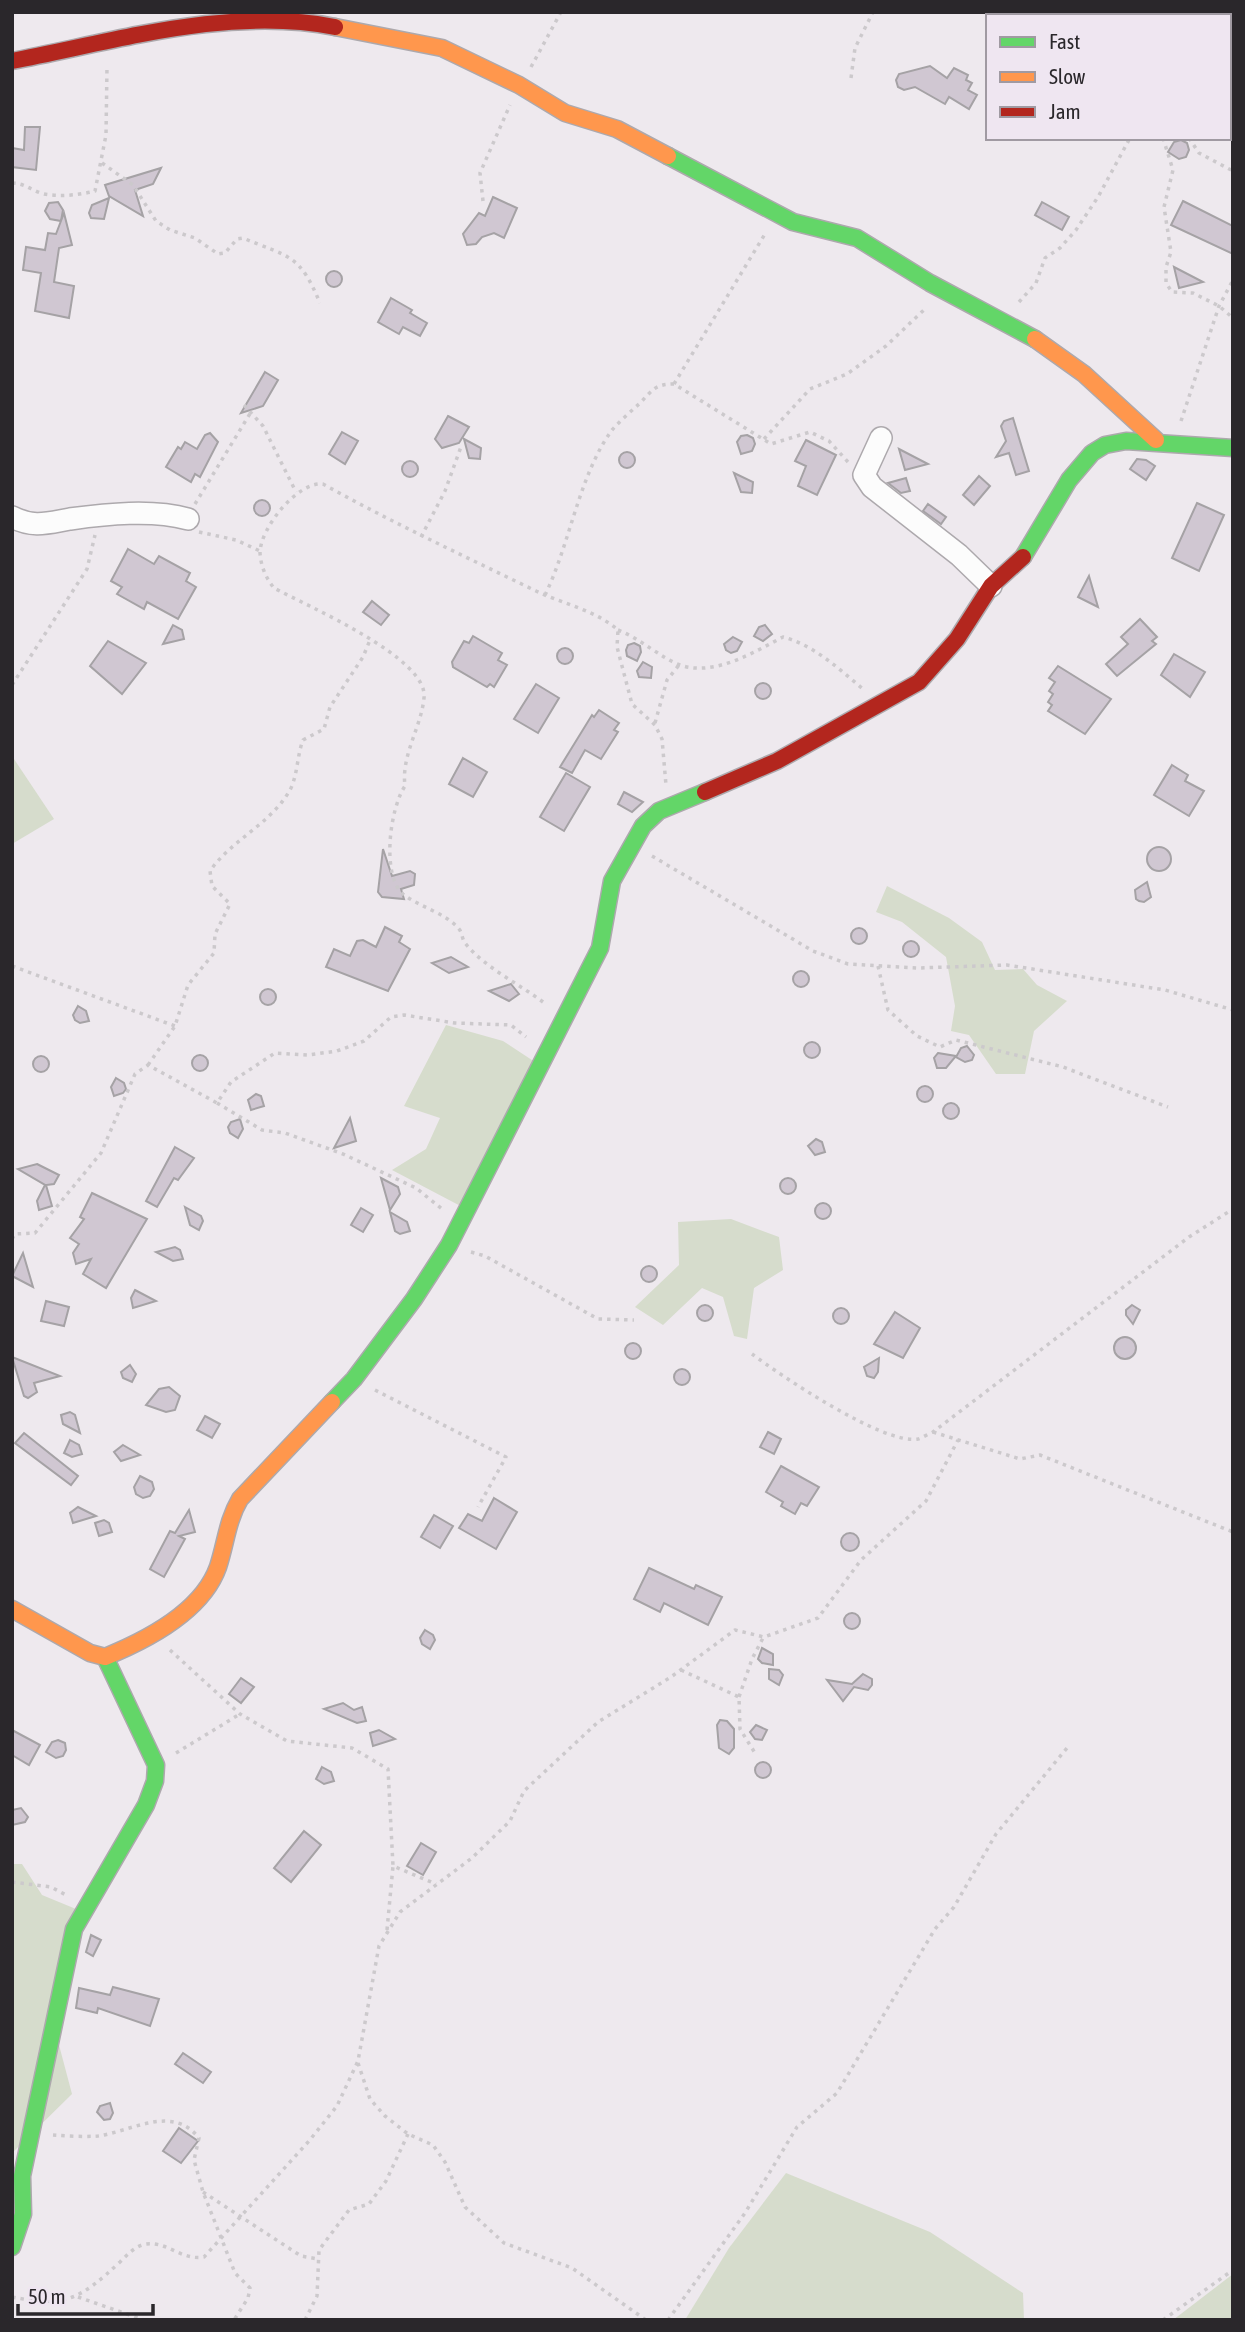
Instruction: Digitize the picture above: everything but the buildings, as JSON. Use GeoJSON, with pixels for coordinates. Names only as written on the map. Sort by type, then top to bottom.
{"type":"FeatureCollection","features":[{"type":"Feature","properties":{"kind":"street"},"geometry":{"type":"LineString","coordinates":[[12,61],[228,20],[267,18],[311,22],[442,48],[519,85],[565,113],[617,129],[776,214],[810,228],[857,238],[941,289],[1004,320],[1084,374],[1161,441]]}},
{"type":"Feature","properties":{"kind":"street"},"geometry":{"type":"LineString","coordinates":[[881,438],[864,475],[900,511],[959,555],[991,586]]}},
{"type":"Feature","properties":{"kind":"street"},"geometry":{"type":"LineString","coordinates":[[12,1609],[90,1653],[105,1657],[153,1634],[207,1588],[217,1570],[228,1517],[240,1499],[354,1379],[414,1299],[449,1245],[547,1054],[563,1016],[600,948],[612,881],[631,844],[659,811],[777,761],[919,682],[937,664],[991,586],[1025,555],[1069,480],[1092,453],[1105,445],[1161,441],[1233,448]]}},
{"type":"Feature","properties":{"kind":"street"},"geometry":{"type":"LineString","coordinates":[[12,517],[27,525],[46,525],[69,519],[143,512],[188,519]]}},
{"type":"Feature","properties":{"kind":"street"},"geometry":{"type":"LineString","coordinates":[[12,2247],[23,2214],[22,2176],[42,2070],[55,2026],[65,1961],[74,1929],[146,1805],[155,1780],[156,1765],[105,1657]]}},
{"type":"Feature","properties":{"kind":"path"},"geometry":{"type":"LineString","coordinates":[[483,201],[481,173],[519,85],[561,12]]}},
{"type":"Feature","properties":{"kind":"path"},"geometry":{"type":"LineString","coordinates":[[850,78],[855,48],[873,12]]}},
{"type":"Feature","properties":{"kind":"path"},"geometry":{"type":"LineString","coordinates":[[12,183],[22,183],[42,194],[79,195],[95,191],[106,135],[108,43]]}},
{"type":"Feature","properties":{"kind":"path"},"geometry":{"type":"LineString","coordinates":[[1004,320],[1036,283],[1045,258],[1060,248],[1076,230],[1129,140]]}},
{"type":"Feature","properties":{"kind":"path"},"geometry":{"type":"LineString","coordinates":[[1164,140],[1173,170],[1164,207],[1171,252],[1166,267],[1166,284],[1172,292],[1193,293],[1219,306],[1233,318]]}},
{"type":"Feature","properties":{"kind":"path"},"geometry":{"type":"LineString","coordinates":[[1190,140],[1199,153],[1233,171]]}},
{"type":"Feature","properties":{"kind":"path"},"geometry":{"type":"LineString","coordinates":[[102,163],[133,185],[156,221],[170,230],[195,238],[218,254],[225,253],[237,239],[243,238],[295,260],[307,273],[320,303]]}},
{"type":"Feature","properties":{"kind":"path"},"geometry":{"type":"LineString","coordinates":[[674,384],[776,214]]}},
{"type":"Feature","properties":{"kind":"path"},"geometry":{"type":"LineString","coordinates":[[1161,441],[1178,429],[1219,306],[1233,280]]}},
{"type":"Feature","properties":{"kind":"path"},"geometry":{"type":"LineString","coordinates":[[764,439],[810,389],[848,374],[886,346],[920,315],[941,289]]}},
{"type":"Feature","properties":{"kind":"path"},"geometry":{"type":"LineString","coordinates":[[545,595],[560,564],[576,512],[602,447],[613,429],[653,387],[674,384],[771,444],[810,432],[830,441],[864,475]]}},
{"type":"Feature","properties":{"kind":"path"},"geometry":{"type":"LineString","coordinates":[[244,405],[263,426],[296,492]]}},
{"type":"Feature","properties":{"kind":"path"},"geometry":{"type":"LineString","coordinates":[[251,412],[188,519],[190,528],[236,540],[260,551]]}},
{"type":"Feature","properties":{"kind":"path"},"geometry":{"type":"LineString","coordinates":[[421,537],[445,491],[462,444]]}},
{"type":"Feature","properties":{"kind":"path"},"geometry":{"type":"LineString","coordinates":[[563,1016],[479,956],[464,942],[459,929],[401,892],[390,860],[391,818],[396,798],[405,786],[403,771],[424,700],[425,687],[418,675],[399,657],[274,588],[265,577],[260,551],[265,534],[296,492],[313,483],[323,484],[421,537],[545,595],[605,618],[618,630],[637,637],[679,665],[700,668],[739,659],[783,637],[797,641],[827,660],[869,693],[879,706]]}},
{"type":"Feature","properties":{"kind":"path"},"geometry":{"type":"LineString","coordinates":[[12,685],[87,569],[100,518]]}},
{"type":"Feature","properties":{"kind":"path"},"geometry":{"type":"LineString","coordinates":[[618,630],[617,647],[632,704],[655,724],[662,738],[668,802],[659,811]]}},
{"type":"Feature","properties":{"kind":"path"},"geometry":{"type":"LineString","coordinates":[[13,1235],[35,1233],[101,1153],[135,1074],[148,1065],[174,1026],[188,985],[214,953],[215,934],[230,904],[212,886],[210,871],[220,856],[279,805],[295,777],[303,740],[324,729],[330,706],[363,657],[370,640]]}},
{"type":"Feature","properties":{"kind":"path"},"geometry":{"type":"LineString","coordinates":[[655,724],[667,680],[679,665]]}},
{"type":"Feature","properties":{"kind":"path"},"geometry":{"type":"LineString","coordinates":[[631,844],[813,951],[848,964],[918,968],[1007,965],[1165,990],[1233,1010]]}},
{"type":"Feature","properties":{"kind":"path"},"geometry":{"type":"LineString","coordinates":[[878,965],[888,1010],[928,1042],[940,1047],[956,1040],[1063,1067],[1168,1107]]}},
{"type":"Feature","properties":{"kind":"path"},"geometry":{"type":"LineString","coordinates":[[12,966],[174,1026]]}},
{"type":"Feature","properties":{"kind":"path"},"geometry":{"type":"LineString","coordinates":[[218,1104],[231,1082],[275,1054],[308,1055],[337,1051],[364,1041],[391,1017],[404,1015],[455,1023],[511,1026],[547,1054]]}},
{"type":"Feature","properties":{"kind":"path"},"geometry":{"type":"LineString","coordinates":[[148,1065],[261,1130],[285,1133],[343,1154],[416,1188],[459,1224]]}},
{"type":"Feature","properties":{"kind":"path"},"geometry":{"type":"LineString","coordinates":[[752,1353],[795,1386],[868,1424],[900,1436],[917,1439],[933,1432],[1189,1237],[1233,1209]]}},
{"type":"Feature","properties":{"kind":"path"},"geometry":{"type":"LineString","coordinates":[[449,1245],[485,1256],[598,1319],[634,1320]]}},
{"type":"Feature","properties":{"kind":"path"},"geometry":{"type":"LineString","coordinates":[[354,1379],[506,1457],[478,1507]]}},
{"type":"Feature","properties":{"kind":"path"},"geometry":{"type":"LineString","coordinates":[[933,1432],[1020,1458],[1040,1455],[1233,1532]]}},
{"type":"Feature","properties":{"kind":"path"},"geometry":{"type":"LineString","coordinates":[[78,2297],[134,2249],[148,2244],[162,2246],[195,2259],[204,2257],[337,2106],[358,2061],[379,1946],[400,1912],[472,1858],[510,1821],[524,1791],[598,1722],[681,1670],[735,1630],[764,1637],[818,1618],[861,1560],[926,1501],[957,1440]]}},
{"type":"Feature","properties":{"kind":"path"},"geometry":{"type":"LineString","coordinates":[[153,1634],[240,1714],[287,1741],[352,1748],[388,1769],[393,1866],[387,1933]]}},
{"type":"Feature","properties":{"kind":"path"},"geometry":{"type":"LineString","coordinates":[[755,1753],[740,1729],[739,1697],[752,1659],[764,1637]]}},
{"type":"Feature","properties":{"kind":"path"},"geometry":{"type":"LineString","coordinates":[[681,1670],[739,1697]]}},
{"type":"Feature","properties":{"kind":"path"},"geometry":{"type":"LineString","coordinates":[[156,1765],[240,1714]]}},
{"type":"Feature","properties":{"kind":"path"},"geometry":{"type":"LineString","coordinates":[[668,2320],[745,2213],[797,2127],[837,2093],[935,1929],[954,1908],[996,1833],[1067,1748]]}},
{"type":"Feature","properties":{"kind":"path"},"geometry":{"type":"LineString","coordinates":[[393,1866],[436,1884]]}},
{"type":"Feature","properties":{"kind":"path"},"geometry":{"type":"LineString","coordinates":[[12,1882],[51,1887],[86,1906]]}},
{"type":"Feature","properties":{"kind":"path"},"geometry":{"type":"LineString","coordinates":[[358,2061],[370,2099],[408,2134],[433,2145],[445,2162],[465,2207],[504,2243],[572,2268],[646,2320]]}},
{"type":"Feature","properties":{"kind":"path"},"geometry":{"type":"LineString","coordinates":[[30,2133],[97,2136],[166,2119],[191,2128],[199,2138],[194,2160],[220,2240],[235,2273],[250,2287],[248,2298],[234,2320]]}},
{"type":"Feature","properties":{"kind":"path"},"geometry":{"type":"LineString","coordinates":[[305,2320],[317,2296],[318,2250],[349,2210],[369,2204],[386,2181],[408,2134]]}},
{"type":"Feature","properties":{"kind":"path"},"geometry":{"type":"LineString","coordinates":[[203,2192],[302,2256],[318,2259]]}},
{"type":"Feature","properties":{"kind":"path"},"geometry":{"type":"LineString","coordinates":[[1163,2320],[1233,2270]]}},
{"type":"Feature","properties":{"kind":"path"},"geometry":{"type":"LineString","coordinates":[[12,2297],[52,2301],[78,2297],[144,2320]]}},
{"type":"Feature","properties":{"kind":"green space"},"geometry":{"type":"Polygon","coordinates":[[[12,756],[54,819],[12,844],[12,756]]]}},
{"type":"Feature","properties":{"kind":"green space"},"geometry":{"type":"Polygon","coordinates":[[[887,886],[949,918],[982,942],[995,970],[1023,969],[1037,985],[1067,1001],[1034,1031],[1025,1074],[996,1074],[969,1035],[951,1031],[955,1006],[946,957],[902,922],[876,912],[887,886]]]}},
{"type":"Feature","properties":{"kind":"green space"},"geometry":{"type":"Polygon","coordinates":[[[446,1025],[503,1041],[541,1066],[470,1211],[392,1170],[426,1149],[440,1118],[404,1106],[446,1025]]]}},
{"type":"Feature","properties":{"kind":"green space"},"geometry":{"type":"Polygon","coordinates":[[[731,1219],[779,1237],[783,1270],[754,1288],[747,1339],[734,1336],[723,1297],[702,1288],[663,1325],[635,1307],[679,1265],[678,1222],[731,1219]]]}},
{"type":"Feature","properties":{"kind":"green space"},"geometry":{"type":"Polygon","coordinates":[[[12,1864],[22,1864],[42,1895],[76,1909],[50,2011],[72,2094],[12,2153],[12,1864]]]}},
{"type":"Feature","properties":{"kind":"green space"},"geometry":{"type":"Polygon","coordinates":[[[786,2173],[930,2232],[1023,2293],[1024,2320],[685,2320],[729,2248],[786,2173]]]}},
{"type":"Feature","properties":{"kind":"green space"},"geometry":{"type":"Polygon","coordinates":[[[1233,2274],[1233,2320],[1173,2320],[1233,2274]]]}},
{"type":"Feature","properties":{"kind":"traffic: fast"},"geometry":{"type":"LineString","coordinates":[[668,156],[793,222],[857,238],[930,283],[1035,339]]}},
{"type":"Feature","properties":{"kind":"traffic: fast"},"geometry":{"type":"LineString","coordinates":[[1023,557],[1069,480],[1092,453],[1105,445],[1126,441],[1233,448]]}},
{"type":"Feature","properties":{"kind":"traffic: fast"},"geometry":{"type":"LineString","coordinates":[[332,1402],[354,1379],[414,1299],[449,1245],[600,948],[612,881],[643,826],[659,811],[705,792]]}},
{"type":"Feature","properties":{"kind":"traffic: fast"},"geometry":{"type":"LineString","coordinates":[[12,2247],[23,2214],[22,2176],[74,1929],[146,1805],[155,1781],[156,1765],[105,1657]]}},
{"type":"Feature","properties":{"kind":"traffic: slow"},"geometry":{"type":"LineString","coordinates":[[335,27],[442,48],[519,85],[565,113],[617,129],[668,156]]}},
{"type":"Feature","properties":{"kind":"traffic: slow"},"geometry":{"type":"LineString","coordinates":[[1035,339],[1084,374],[1156,440]]}},
{"type":"Feature","properties":{"kind":"traffic: slow"},"geometry":{"type":"LineString","coordinates":[[12,1609],[90,1653],[105,1657],[171,1623],[200,1598],[210,1583],[218,1567],[229,1524],[240,1499],[332,1402]]}},
{"type":"Feature","properties":{"kind":"traffic: jam"},"geometry":{"type":"LineString","coordinates":[[12,61],[132,36],[214,23],[295,22],[335,27]]}},
{"type":"Feature","properties":{"kind":"traffic: jam"},"geometry":{"type":"LineString","coordinates":[[705,792],[777,761],[919,682],[957,639],[991,586],[1023,557]]}}]}
